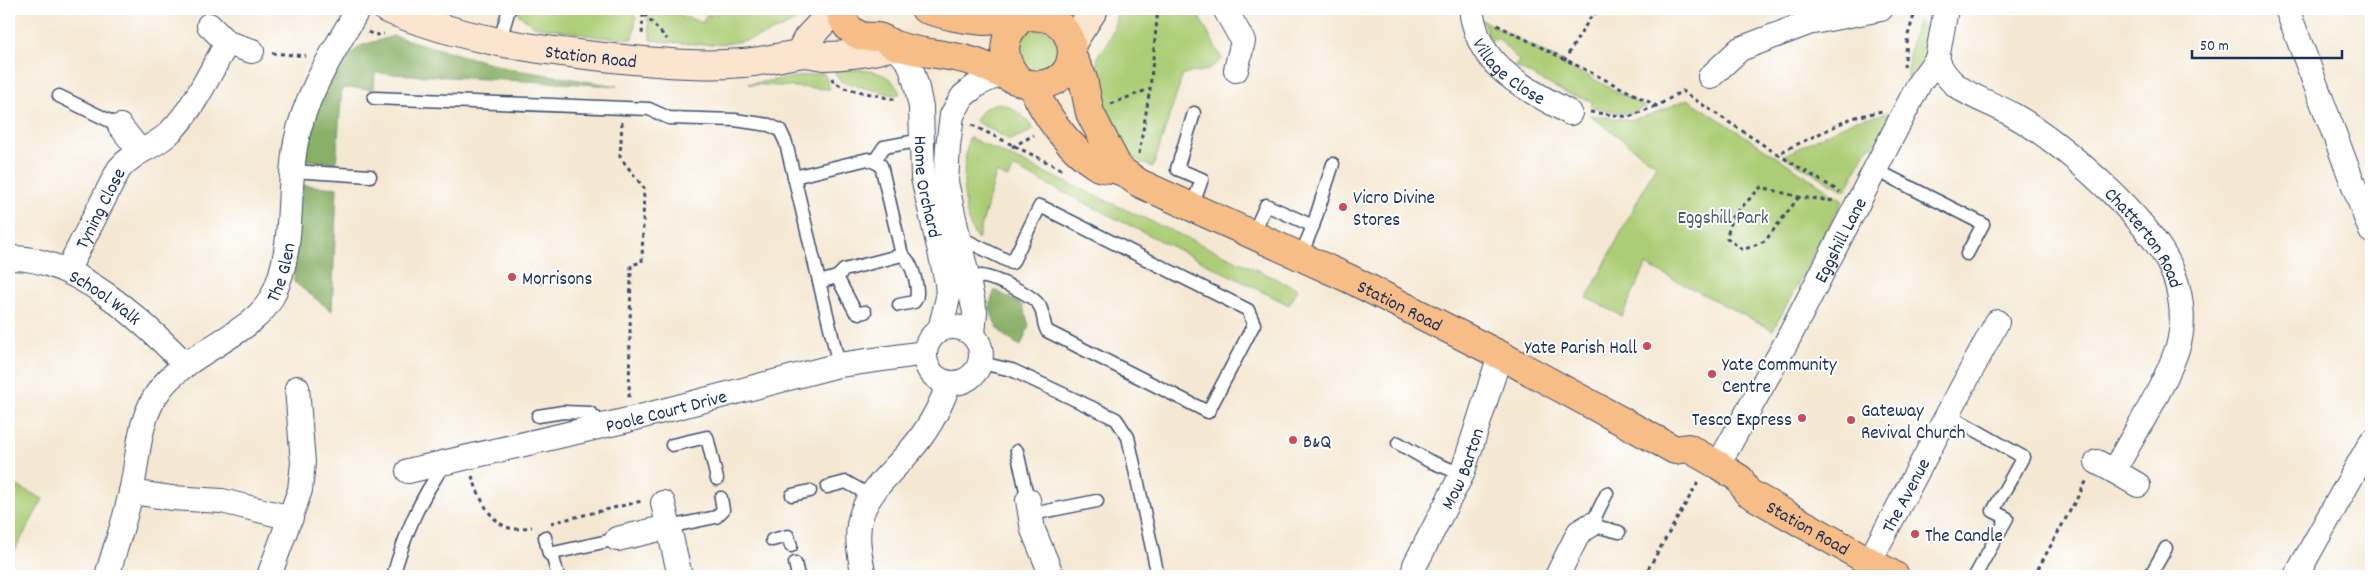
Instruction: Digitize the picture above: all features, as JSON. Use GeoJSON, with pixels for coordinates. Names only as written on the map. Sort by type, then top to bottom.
{"type":"FeatureCollection","features":[{"type":"Feature","properties":{"kind":"main road","name":"Station Road"},"geometry":{"type":"LineString","coordinates":[[387,9],[443,29],[528,49],[642,61],[687,64],[740,64],[812,54],[867,53],[895,46]]}},
{"type":"Feature","properties":{"kind":"main road"},"geometry":{"type":"LineString","coordinates":[[812,54],[807,39],[835,9]]}},
{"type":"Feature","properties":{"kind":"main road"},"geometry":{"type":"LineString","coordinates":[[840,9],[842,17],[850,29],[861,36],[880,37],[895,46],[960,57],[1017,79],[1045,84],[1057,80],[1067,70],[1072,50],[1094,9]]}},
{"type":"Feature","properties":{"kind":"main road"},"geometry":{"type":"LineString","coordinates":[[925,9],[952,18],[983,21],[1032,14],[1040,16],[1053,21],[1066,32],[1072,50]]}},
{"type":"Feature","properties":{"kind":"main road"},"geometry":{"type":"LineString","coordinates":[[1017,79],[1008,68],[1005,56],[1006,43],[1014,24],[1032,14]]}},
{"type":"Feature","properties":{"kind":"main road","name":"Station Road"},"geometry":{"type":"LineString","coordinates":[[1072,50],[1083,79],[1090,113],[1140,183],[1301,255],[1500,355],[1675,450],[1688,448],[1710,470],[1740,479],[1747,492],[1895,576]]}},
{"type":"Feature","properties":{"kind":"main road","name":"Station Road"},"geometry":{"type":"LineString","coordinates":[[1017,79],[1038,100],[1056,127],[1098,168],[1129,167]]}},
{"type":"Feature","properties":{"kind":"street","name":"The Glen"},"geometry":{"type":"LineString","coordinates":[[107,576],[131,492],[140,438],[150,406],[162,387],[186,365],[207,348],[243,328],[260,314],[272,298],[283,273],[290,230],[292,171],[296,141],[303,119],[331,58],[358,9]]}},
{"type":"Feature","properties":{"kind":"street"},"geometry":{"type":"LineString","coordinates":[[1225,9],[1243,41],[1236,70]]}},
{"type":"Feature","properties":{"kind":"street"},"geometry":{"type":"LineString","coordinates":[[1710,77],[1740,49],[1808,23],[1881,9]]}},
{"type":"Feature","properties":{"kind":"street","name":"Eggshill Lane"},"geometry":{"type":"LineString","coordinates":[[1710,470],[1787,341],[1849,202],[1876,170],[1920,82],[1937,59],[1946,9]]}},
{"type":"Feature","properties":{"kind":"street"},"geometry":{"type":"LineString","coordinates":[[2287,9],[2371,231]]}},
{"type":"Feature","properties":{"kind":"street","name":"Village Close"},"geometry":{"type":"LineString","coordinates":[[1471,10],[1478,40],[1496,66],[1526,88],[1570,113]]}},
{"type":"Feature","properties":{"kind":"street"},"geometry":{"type":"LineString","coordinates":[[209,25],[227,43],[252,52]]}},
{"type":"Feature","properties":{"kind":"street","name":"Tyning Close"},"geometry":{"type":"LineString","coordinates":[[66,271],[119,169],[129,157],[171,132],[188,109],[227,43]]}},
{"type":"Feature","properties":{"kind":"street","name":"Home Orchard"},"geometry":{"type":"LineString","coordinates":[[895,46],[910,64],[921,107],[923,178],[947,282],[948,298],[940,329]]}},
{"type":"Feature","properties":{"kind":"street","name":"Chatterton Road"},"geometry":{"type":"LineString","coordinates":[[1937,59],[1942,73],[1955,87],[2014,115],[2072,156],[2141,224],[2170,266],[2182,302],[2179,341],[2168,371],[2106,466]]}},
{"type":"Feature","properties":{"kind":"street","name":"Home Orchard"},"geometry":{"type":"LineString","coordinates":[[973,334],[975,312],[946,182],[952,115],[963,96],[978,84],[1017,79]]}},
{"type":"Feature","properties":{"kind":"street","name":"Tyning Close"},"geometry":{"type":"LineString","coordinates":[[120,126],[140,151]]}},
{"type":"Feature","properties":{"kind":"street","name":"School Walk"},"geometry":{"type":"LineString","coordinates":[[9,258],[41,262],[66,271],[134,316],[159,336],[186,365]]}},
{"type":"Feature","properties":{"kind":"street","name":"The Avenue"},"geometry":{"type":"LineString","coordinates":[[1869,562],[1997,322]]}},
{"type":"Feature","properties":{"kind":"street"},"geometry":{"type":"LineString","coordinates":[[952,326],[963,328],[973,334],[979,343],[982,352],[981,363],[969,379],[960,383],[949,383],[939,380],[931,373],[926,364],[925,353],[927,343],[940,329],[952,326]]}},
{"type":"Feature","properties":{"kind":"street","name":"Poole Court Drive"},"geometry":{"type":"LineString","coordinates":[[408,471],[628,420],[840,365],[925,353]]}},
{"type":"Feature","properties":{"kind":"street","name":"Mow Barton"},"geometry":{"type":"LineString","coordinates":[[1413,576],[1415,565],[1462,474],[1500,355]]}},
{"type":"Feature","properties":{"kind":"street"},"geometry":{"type":"LineString","coordinates":[[862,576],[858,536],[861,516],[871,496],[926,432],[949,383]]}},
{"type":"Feature","properties":{"kind":"street"},"geometry":{"type":"LineString","coordinates":[[269,576],[300,490],[303,463],[296,388]]}},
{"type":"Feature","properties":{"kind":"street"},"geometry":{"type":"LineString","coordinates":[[2296,576],[2371,442]]}},
{"type":"Feature","properties":{"kind":"street"},"geometry":{"type":"LineString","coordinates":[[2106,466],[2138,485]]}},
{"type":"Feature","properties":{"kind":"street"},"geometry":{"type":"LineString","coordinates":[[131,492],[172,498],[222,501],[291,518]]}},
{"type":"Feature","properties":{"kind":"street"},"geometry":{"type":"LineString","coordinates":[[663,503],[680,576]]}},
{"type":"Feature","properties":{"kind":"street"},"geometry":{"type":"LineString","coordinates":[[1030,507],[1032,530],[1052,576]]}},
{"type":"Feature","properties":{"kind":"street"},"geometry":{"type":"LineString","coordinates":[[1557,576],[1579,532],[1591,525]]}},
{"type":"Feature","properties":{"kind":"street"},"geometry":{"type":"LineString","coordinates":[[617,539],[668,527]]}},
{"type":"Feature","properties":{"kind":"lane"},"geometry":{"type":"LineString","coordinates":[[499,43],[510,9]]}},
{"type":"Feature","properties":{"kind":"lane","name":"Tyning Close"},"geometry":{"type":"LineString","coordinates":[[59,96],[120,126]]}},
{"type":"Feature","properties":{"kind":"lane"},"geometry":{"type":"LineString","coordinates":[[374,98],[649,109],[669,118],[735,120],[769,125],[780,130],[794,177],[840,365]]}},
{"type":"Feature","properties":{"kind":"lane"},"geometry":{"type":"LineString","coordinates":[[1192,207],[1202,179],[1177,169],[1194,113]]}},
{"type":"Feature","properties":{"kind":"lane"},"geometry":{"type":"LineString","coordinates":[[875,160],[884,147],[922,140]]}},
{"type":"Feature","properties":{"kind":"lane"},"geometry":{"type":"LineString","coordinates":[[794,177],[868,159],[875,160],[881,164],[902,255],[911,264],[917,294],[914,302],[899,305]]}},
{"type":"Feature","properties":{"kind":"lane"},"geometry":{"type":"LineString","coordinates":[[1301,255],[1313,226],[1333,164]]}},
{"type":"Feature","properties":{"kind":"lane"},"geometry":{"type":"LineString","coordinates":[[1876,170],[1982,224],[1985,231],[1967,254]]}},
{"type":"Feature","properties":{"kind":"lane"},"geometry":{"type":"LineString","coordinates":[[292,171],[370,176]]}},
{"type":"Feature","properties":{"kind":"lane"},"geometry":{"type":"LineString","coordinates":[[1254,234],[1266,204],[1313,226]]}},
{"type":"Feature","properties":{"kind":"lane"},"geometry":{"type":"LineString","coordinates":[[957,236],[1012,263],[1040,206],[1248,310],[1254,324],[1208,412],[1047,331],[1042,322],[1041,308],[1032,297],[991,277],[981,276],[969,286]]}},
{"type":"Feature","properties":{"kind":"lane"},"geometry":{"type":"LineString","coordinates":[[819,282],[837,276],[844,270],[902,255]]}},
{"type":"Feature","properties":{"kind":"lane"},"geometry":{"type":"LineString","coordinates":[[837,276],[855,311],[859,313],[865,312]]}},
{"type":"Feature","properties":{"kind":"lane"},"geometry":{"type":"LineString","coordinates":[[981,363],[1012,370],[1116,419],[1128,437],[1158,576]]}},
{"type":"Feature","properties":{"kind":"lane"},"geometry":{"type":"LineString","coordinates":[[538,416],[563,412],[590,413],[604,425]]}},
{"type":"Feature","properties":{"kind":"lane"},"geometry":{"type":"LineString","coordinates":[[1948,416],[2023,457],[1994,511],[2007,518],[1975,576]]}},
{"type":"Feature","properties":{"kind":"lane"},"geometry":{"type":"LineString","coordinates":[[672,445],[707,437],[717,479]]}},
{"type":"Feature","properties":{"kind":"lane"},"geometry":{"type":"LineString","coordinates":[[1398,443],[1429,461],[1462,474]]}},
{"type":"Feature","properties":{"kind":"lane"},"geometry":{"type":"LineString","coordinates":[[1018,451],[1030,507],[1097,501]]}},
{"type":"Feature","properties":{"kind":"lane"},"geometry":{"type":"LineString","coordinates":[[393,576],[412,519],[426,492],[458,458]]}},
{"type":"Feature","properties":{"kind":"lane"},"geometry":{"type":"LineString","coordinates":[[827,487],[846,482],[871,496]]}},
{"type":"Feature","properties":{"kind":"lane"},"geometry":{"type":"LineString","coordinates":[[792,495],[810,491]]}},
{"type":"Feature","properties":{"kind":"lane"},"geometry":{"type":"LineString","coordinates":[[1607,493],[1591,525],[1619,532]]}},
{"type":"Feature","properties":{"kind":"lane"},"geometry":{"type":"LineString","coordinates":[[668,527],[716,516],[723,510],[721,498]]}},
{"type":"Feature","properties":{"kind":"lane"},"geometry":{"type":"LineString","coordinates":[[543,531],[549,554],[552,554],[558,576]]}},
{"type":"Feature","properties":{"kind":"lane"},"geometry":{"type":"LineString","coordinates":[[772,540],[788,536],[791,546]]}},
{"type":"Feature","properties":{"kind":"lane"},"geometry":{"type":"LineString","coordinates":[[552,554],[617,539]]}},
{"type":"Feature","properties":{"kind":"lane"},"geometry":{"type":"LineString","coordinates":[[2150,576],[2166,548]]}},
{"type":"Feature","properties":{"kind":"lane"},"geometry":{"type":"LineString","coordinates":[[795,563],[798,576]]}},
{"type":"Feature","properties":{"kind":"path"},"geometry":{"type":"LineString","coordinates":[[637,9],[643,14],[642,61]]}},
{"type":"Feature","properties":{"kind":"path"},"geometry":{"type":"LineString","coordinates":[[1129,167],[1150,89],[1158,9]]}},
{"type":"Feature","properties":{"kind":"path"},"geometry":{"type":"LineString","coordinates":[[1564,61],[1592,15],[1592,9]]}},
{"type":"Feature","properties":{"kind":"path"},"geometry":{"type":"LineString","coordinates":[[1592,15],[1604,9]]}},
{"type":"Feature","properties":{"kind":"path"},"geometry":{"type":"LineString","coordinates":[[1908,105],[1903,72],[1908,35],[1916,9]]}},
{"type":"Feature","properties":{"kind":"path"},"geometry":{"type":"LineString","coordinates":[[252,52],[331,58]]}},
{"type":"Feature","properties":{"kind":"path"},"geometry":{"type":"LineString","coordinates":[[812,54],[833,81],[844,88],[901,102]]}},
{"type":"Feature","properties":{"kind":"path"},"geometry":{"type":"LineString","coordinates":[[1108,105],[1150,89]]}},
{"type":"Feature","properties":{"kind":"path"},"geometry":{"type":"LineString","coordinates":[[1570,113],[1592,112],[1629,116],[1657,106]]}},
{"type":"Feature","properties":{"kind":"path"},"geometry":{"type":"LineString","coordinates":[[622,107],[620,157],[644,188],[642,262],[631,265],[628,420]]}},
{"type":"Feature","properties":{"kind":"path"},"geometry":{"type":"LineString","coordinates":[[966,122],[1012,147],[1067,173]]}},
{"type":"Feature","properties":{"kind":"path"},"geometry":{"type":"LineString","coordinates":[[1012,147],[1037,134]]}},
{"type":"Feature","properties":{"kind":"path"},"geometry":{"type":"LineString","coordinates":[[1777,154],[1849,202]]}},
{"type":"Feature","properties":{"kind":"path"},"geometry":{"type":"LineString","coordinates":[[1799,197],[1762,243],[1743,250],[1727,238],[1731,218],[1761,187],[1799,197],[1849,202]]}},
{"type":"Feature","properties":{"kind":"path"},"geometry":{"type":"LineString","coordinates":[[458,458],[474,482],[488,512],[498,521],[515,529],[533,526]]}},
{"type":"Feature","properties":{"kind":"path"},"geometry":{"type":"LineString","coordinates":[[2034,576],[2106,466]]}},
{"type":"Feature","properties":{"kind":"path"},"geometry":{"type":"LineString","coordinates":[[1644,576],[1710,470]]}},
{"type":"Feature","properties":{"kind":"path"},"geometry":{"type":"LineString","coordinates":[[543,531],[656,498],[663,503]]}},
{"type":"Feature","properties":{"kind":"path"},"geometry":{"type":"LineString","coordinates":[[9,573],[16,576]]}},
{"type":"Feature","properties":{"kind":"green space"},"geometry":{"type":"Polygon","coordinates":[[[518,9],[629,9],[636,17],[633,39],[600,37],[534,26],[518,14],[518,9]]]}},
{"type":"Feature","properties":{"kind":"green space"},"geometry":{"type":"Polygon","coordinates":[[[646,9],[663,9],[703,23],[706,15],[718,14],[717,9],[807,9],[806,15],[785,26],[748,40],[731,43],[695,44],[651,40],[646,9]]]}},
{"type":"Feature","properties":{"kind":"green space"},"geometry":{"type":"Polygon","coordinates":[[[1117,9],[1195,9],[1222,59],[1208,70],[1183,74],[1153,167],[1133,157],[1120,144],[1108,119],[1099,91],[1097,64],[1099,54],[1111,37],[1117,9]]]}},
{"type":"Feature","properties":{"kind":"green space"},"geometry":{"type":"Polygon","coordinates":[[[1482,20],[1646,107],[1628,114],[1591,107],[1592,101],[1566,93],[1515,66],[1519,61],[1498,38],[1491,42],[1482,20]]]}},
{"type":"Feature","properties":{"kind":"green space"},"geometry":{"type":"Polygon","coordinates":[[[1919,21],[1926,27],[1931,42],[1912,82],[1908,79],[1909,57],[1913,35],[1919,21]]]}},
{"type":"Feature","properties":{"kind":"green space"},"geometry":{"type":"Polygon","coordinates":[[[1033,29],[1041,29],[1052,35],[1058,50],[1052,65],[1041,71],[1033,71],[1022,65],[1016,54],[1016,46],[1022,35],[1033,29]]]}},
{"type":"Feature","properties":{"kind":"green space"},"geometry":{"type":"Polygon","coordinates":[[[394,36],[510,69],[617,86],[375,73],[374,89],[342,88],[336,163],[304,160],[310,114],[326,85],[343,62],[360,46],[394,36]]]}},
{"type":"Feature","properties":{"kind":"green space"},"geometry":{"type":"Polygon","coordinates":[[[850,69],[873,72],[886,77],[896,86],[900,94],[893,95],[845,83],[839,80],[834,70],[850,69]]]}},
{"type":"Feature","properties":{"kind":"green space"},"geometry":{"type":"Polygon","coordinates":[[[824,73],[830,89],[748,84],[824,73]]]}},
{"type":"Feature","properties":{"kind":"green space","name":"Eggshill Park"},"geometry":{"type":"Polygon","coordinates":[[[1688,99],[1843,200],[1773,330],[1646,265],[1622,316],[1587,298],[1656,165],[1590,115],[1630,120],[1653,114],[1688,99]]]}},
{"type":"Feature","properties":{"kind":"green space"},"geometry":{"type":"Polygon","coordinates":[[[998,103],[1019,113],[1034,130],[1010,140],[975,121],[984,109],[998,103]]]}},
{"type":"Feature","properties":{"kind":"green space"},"geometry":{"type":"Polygon","coordinates":[[[1893,112],[1875,145],[1868,147],[1845,191],[1783,156],[1852,121],[1893,112]]]}},
{"type":"Feature","properties":{"kind":"green space"},"geometry":{"type":"Polygon","coordinates":[[[969,138],[1298,289],[1289,305],[1013,167],[1008,178],[996,173],[978,239],[972,230],[965,205],[964,176],[969,138]]]}},
{"type":"Feature","properties":{"kind":"green space"},"geometry":{"type":"Polygon","coordinates":[[[300,185],[337,188],[332,311],[294,282],[296,212],[300,185]]]}},
{"type":"Feature","properties":{"kind":"green space"},"geometry":{"type":"Polygon","coordinates":[[[995,290],[1022,305],[1029,325],[1021,346],[1003,334],[994,320],[989,306],[995,290]]]}},
{"type":"Feature","properties":{"kind":"green space"},"geometry":{"type":"Polygon","coordinates":[[[9,482],[43,499],[9,561],[9,482]]]}},
{"type":"Feature","properties":{"kind":"place","name":"Vicro Divine Stores"},"geometry":{"type":"Point","coordinates":[1343,207]}},
{"type":"Feature","properties":{"kind":"place","name":"Morrisons"},"geometry":{"type":"Point","coordinates":[512,277]}},
{"type":"Feature","properties":{"kind":"place","name":"Yate Parish Hall"},"geometry":{"type":"Point","coordinates":[1647,346]}},
{"type":"Feature","properties":{"kind":"place","name":"Yate Community Centre"},"geometry":{"type":"Point","coordinates":[1712,374]}},
{"type":"Feature","properties":{"kind":"place","name":"Tesco Express"},"geometry":{"type":"Point","coordinates":[1802,418]}},
{"type":"Feature","properties":{"kind":"place","name":"Gateway Revival Church"},"geometry":{"type":"Point","coordinates":[1851,420]}},
{"type":"Feature","properties":{"kind":"place","name":"B&Q"},"geometry":{"type":"Point","coordinates":[1293,440]}},
{"type":"Feature","properties":{"kind":"place","name":"The Candle"},"geometry":{"type":"Point","coordinates":[1915,534]}}]}
